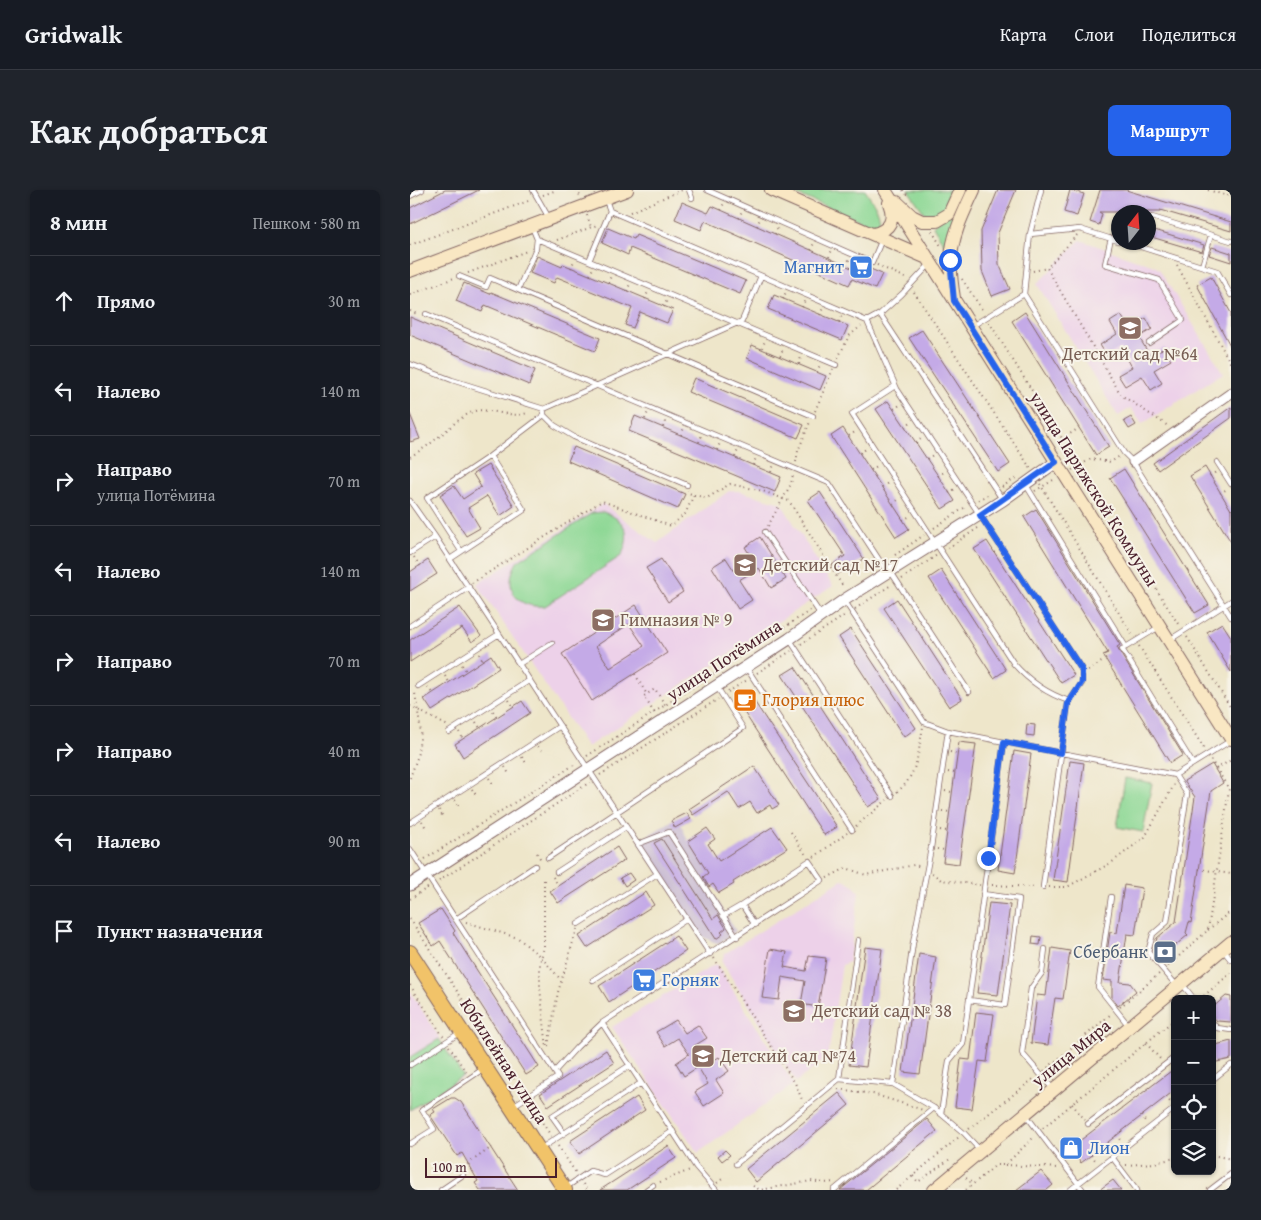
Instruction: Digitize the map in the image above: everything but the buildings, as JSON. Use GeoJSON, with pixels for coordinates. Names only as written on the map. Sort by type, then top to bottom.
{"type":"FeatureCollection","features":[{"type":"Feature","properties":{"kind":"main road"},"geometry":{"type":"LineString","coordinates":[[410,271],[532,226],[610,194],[627,190]]}},
{"type":"Feature","properties":{"kind":"main road"},"geometry":{"type":"LineString","coordinates":[[771,190],[878,236],[929,261]]}},
{"type":"Feature","properties":{"kind":"main road"},"geometry":{"type":"LineString","coordinates":[[878,236],[891,220],[892,210],[885,190]]}},
{"type":"Feature","properties":{"kind":"main road"},"geometry":{"type":"LineString","coordinates":[[885,190],[912,216],[926,221],[937,221],[950,214],[960,190]]}},
{"type":"Feature","properties":{"kind":"main road","name":"улица Парижской Коммуны"},"geometry":{"type":"LineString","coordinates":[[885,190],[1231,740]]}},
{"type":"Feature","properties":{"kind":"main road"},"geometry":{"type":"LineString","coordinates":[[954,301],[950,260],[952,245],[974,190]]}},
{"type":"Feature","properties":{"kind":"main road","name":"улица Мира"},"geometry":{"type":"LineString","coordinates":[[934,1190],[1180,986],[1228,950]]}},
{"type":"Feature","properties":{"kind":"main road","name":"Юбилейная улица"},"geometry":{"type":"LineString","coordinates":[[410,952],[565,1189]]}},
{"type":"Feature","properties":{"kind":"street"},"geometry":{"type":"LineString","coordinates":[[1133,462],[1231,393]]}},
{"type":"Feature","properties":{"kind":"street","name":"улица Потёмина"},"geometry":{"type":"LineString","coordinates":[[410,885],[430,879],[588,769],[749,672],[792,643],[818,611],[886,569],[931,537],[983,519],[1000,495],[1022,478],[1056,462]]}},
{"type":"Feature","properties":{"kind":"lane"},"geometry":{"type":"LineString","coordinates":[[410,196],[422,190]]}},
{"type":"Feature","properties":{"kind":"lane"},"geometry":{"type":"LineString","coordinates":[[533,190],[549,219]]}},
{"type":"Feature","properties":{"kind":"lane"},"geometry":{"type":"LineString","coordinates":[[689,190],[692,198]]}},
{"type":"Feature","properties":{"kind":"lane"},"geometry":{"type":"LineString","coordinates":[[707,190],[872,263],[878,236]]}},
{"type":"Feature","properties":{"kind":"lane"},"geometry":{"type":"LineString","coordinates":[[1041,190],[1030,234],[1024,294],[1124,454],[1133,462],[1231,617]]}},
{"type":"Feature","properties":{"kind":"lane"},"geometry":{"type":"LineString","coordinates":[[589,261],[610,211],[610,194]]}},
{"type":"Feature","properties":{"kind":"lane"},"geometry":{"type":"LineString","coordinates":[[610,211],[866,321],[895,386],[1082,670],[1082,682],[1069,701],[1043,887]]}},
{"type":"Feature","properties":{"kind":"lane"},"geometry":{"type":"LineString","coordinates":[[1156,218],[1231,241]]}},
{"type":"Feature","properties":{"kind":"lane"},"geometry":{"type":"LineString","coordinates":[[518,290],[536,248],[537,239],[532,226]]}},
{"type":"Feature","properties":{"kind":"lane"},"geometry":{"type":"LineString","coordinates":[[1030,234],[1080,229],[1110,238],[1105,264],[1159,280],[1183,320],[1150,343]]}},
{"type":"Feature","properties":{"kind":"lane"},"geometry":{"type":"LineString","coordinates":[[1202,266],[1211,235]]}},
{"type":"Feature","properties":{"kind":"lane"},"geometry":{"type":"LineString","coordinates":[[537,239],[835,365]]}},
{"type":"Feature","properties":{"kind":"lane"},"geometry":{"type":"LineString","coordinates":[[1150,250],[1217,270],[1231,295]]}},
{"type":"Feature","properties":{"kind":"lane"},"geometry":{"type":"LineString","coordinates":[[866,321],[880,314],[910,286],[929,261]]}},
{"type":"Feature","properties":{"kind":"lane"},"geometry":{"type":"LineString","coordinates":[[458,276],[486,288],[490,278],[813,416]]}},
{"type":"Feature","properties":{"kind":"lane"},"geometry":{"type":"LineString","coordinates":[[410,364],[452,380],[541,408],[596,386],[742,321],[761,276]]}},
{"type":"Feature","properties":{"kind":"lane"},"geometry":{"type":"LineString","coordinates":[[971,327],[1024,294]]}},
{"type":"Feature","properties":{"kind":"lane"},"geometry":{"type":"LineString","coordinates":[[426,314],[829,484],[886,569],[897,582],[969,692]]}},
{"type":"Feature","properties":{"kind":"lane"},"geometry":{"type":"LineString","coordinates":[[880,314],[1000,495]]}},
{"type":"Feature","properties":{"kind":"lane"},"geometry":{"type":"LineString","coordinates":[[895,386],[852,414],[1014,664],[1022,673],[1056,697],[1069,701]]}},
{"type":"Feature","properties":{"kind":"lane"},"geometry":{"type":"LineString","coordinates":[[541,408],[544,415],[554,425],[574,437],[688,485]]}},
{"type":"Feature","properties":{"kind":"lane"},"geometry":{"type":"LineString","coordinates":[[461,551],[427,498],[490,456],[544,415]]}},
{"type":"Feature","properties":{"kind":"lane"},"geometry":{"type":"LineString","coordinates":[[450,559],[524,510],[490,456]]}},
{"type":"Feature","properties":{"kind":"lane"},"geometry":{"type":"LineString","coordinates":[[1217,462],[1231,485]]}},
{"type":"Feature","properties":{"kind":"lane"},"geometry":{"type":"LineString","coordinates":[[1022,478],[1126,647]]}},
{"type":"Feature","properties":{"kind":"lane"},"geometry":{"type":"LineString","coordinates":[[410,501],[435,536],[710,954]]}},
{"type":"Feature","properties":{"kind":"lane"},"geometry":{"type":"LineString","coordinates":[[765,532],[818,611]]}},
{"type":"Feature","properties":{"kind":"lane"},"geometry":{"type":"LineString","coordinates":[[410,553],[435,536]]}},
{"type":"Feature","properties":{"kind":"lane"},"geometry":{"type":"LineString","coordinates":[[410,626],[468,586]]}},
{"type":"Feature","properties":{"kind":"lane"},"geometry":{"type":"LineString","coordinates":[[844,594],[851,611],[924,722],[948,731],[1176,777],[1187,794],[1168,922],[1153,934],[1148,952],[1190,995]]}},
{"type":"Feature","properties":{"kind":"lane"},"geometry":{"type":"LineString","coordinates":[[1168,641],[1231,601]]}},
{"type":"Feature","properties":{"kind":"lane"},"geometry":{"type":"LineString","coordinates":[[1159,626],[1122,649],[1193,764]]}},
{"type":"Feature","properties":{"kind":"lane"},"geometry":{"type":"LineString","coordinates":[[416,687],[499,634]]}},
{"type":"Feature","properties":{"kind":"lane"},"geometry":{"type":"LineString","coordinates":[[519,664],[552,643]]}},
{"type":"Feature","properties":{"kind":"lane"},"geometry":{"type":"LineString","coordinates":[[792,643],[892,796]]}},
{"type":"Feature","properties":{"kind":"lane"},"geometry":{"type":"LineString","coordinates":[[749,672],[852,830]]}},
{"type":"Feature","properties":{"kind":"lane"},"geometry":{"type":"LineString","coordinates":[[451,731],[530,680]]}},
{"type":"Feature","properties":{"kind":"lane"},"geometry":{"type":"LineString","coordinates":[[548,858],[743,728],[719,691]]}},
{"type":"Feature","properties":{"kind":"lane"},"geometry":{"type":"LineString","coordinates":[[410,823],[560,726]]}},
{"type":"Feature","properties":{"kind":"lane"},"geometry":{"type":"LineString","coordinates":[[894,1084],[913,943],[927,869],[948,731]]}},
{"type":"Feature","properties":{"kind":"lane"},"geometry":{"type":"LineString","coordinates":[[1176,777],[1231,740]]}},
{"type":"Feature","properties":{"kind":"lane"},"geometry":{"type":"LineString","coordinates":[[941,1114],[948,1062],[963,1044],[1004,742]]}},
{"type":"Feature","properties":{"kind":"lane"},"geometry":{"type":"LineString","coordinates":[[557,872],[626,827]]}},
{"type":"Feature","properties":{"kind":"lane"},"geometry":{"type":"LineString","coordinates":[[638,844],[669,832],[736,937]]}},
{"type":"Feature","properties":{"kind":"lane"},"geometry":{"type":"LineString","coordinates":[[410,849],[558,1077],[511,1107]]}},
{"type":"Feature","properties":{"kind":"lane"},"geometry":{"type":"LineString","coordinates":[[554,1071],[602,1023],[822,880],[810,861],[723,916]]}},
{"type":"Feature","properties":{"kind":"lane"},"geometry":{"type":"LineString","coordinates":[[456,919],[535,866]]}},
{"type":"Feature","properties":{"kind":"lane"},"geometry":{"type":"LineString","coordinates":[[578,924],[657,874]]}},
{"type":"Feature","properties":{"kind":"lane"},"geometry":{"type":"LineString","coordinates":[[969,1000],[1005,1005],[1012,956],[1019,898],[983,894]]}},
{"type":"Feature","properties":{"kind":"lane"},"geometry":{"type":"LineString","coordinates":[[1111,897],[1098,987],[1130,1027]]}},
{"type":"Feature","properties":{"kind":"lane"},"geometry":{"type":"LineString","coordinates":[[742,905],[755,925]]}},
{"type":"Feature","properties":{"kind":"lane"},"geometry":{"type":"LineString","coordinates":[[593,980],[687,919]]}},
{"type":"Feature","properties":{"kind":"lane"},"geometry":{"type":"LineString","coordinates":[[736,1164],[839,1079],[858,940]]}},
{"type":"Feature","properties":{"kind":"lane"},"geometry":{"type":"LineString","coordinates":[[1045,949],[1042,973],[1032,988],[1022,1053],[1054,1090]]}},
{"type":"Feature","properties":{"kind":"lane"},"geometry":{"type":"LineString","coordinates":[[602,1023],[696,1167],[716,1190]]}},
{"type":"Feature","properties":{"kind":"lane"},"geometry":{"type":"LineString","coordinates":[[1216,1027],[1231,1030]]}},
{"type":"Feature","properties":{"kind":"lane"},"geometry":{"type":"LineString","coordinates":[[410,1065],[462,1031]]}},
{"type":"Feature","properties":{"kind":"lane"},"geometry":{"type":"LineString","coordinates":[[1088,1124],[1171,1059]]}},
{"type":"Feature","properties":{"kind":"lane"},"geometry":{"type":"LineString","coordinates":[[564,1133],[552,1116],[630,1065]]}},
{"type":"Feature","properties":{"kind":"lane"},"geometry":{"type":"LineString","coordinates":[[1216,1077],[1231,1065]]}},
{"type":"Feature","properties":{"kind":"lane"},"geometry":{"type":"LineString","coordinates":[[410,1144],[434,1128],[422,1110],[486,1066]]}},
{"type":"Feature","properties":{"kind":"lane"},"geometry":{"type":"LineString","coordinates":[[839,1079],[894,1084],[934,1108],[964,1133],[981,1151]]}},
{"type":"Feature","properties":{"kind":"lane"},"geometry":{"type":"LineString","coordinates":[[539,1149],[641,1082]]}},
{"type":"Feature","properties":{"kind":"lane"},"geometry":{"type":"LineString","coordinates":[[834,1190],[934,1108]]}},
{"type":"Feature","properties":{"kind":"lane"},"geometry":{"type":"LineString","coordinates":[[1070,1190],[1171,1111]]}},
{"type":"Feature","properties":{"kind":"lane"},"geometry":{"type":"LineString","coordinates":[[1025,1114],[1083,1190]]}},
{"type":"Feature","properties":{"kind":"lane"},"geometry":{"type":"LineString","coordinates":[[565,1189],[590,1171],[605,1175],[673,1131]]}},
{"type":"Feature","properties":{"kind":"lane"},"geometry":{"type":"LineString","coordinates":[[1112,1157],[1137,1190]]}},
{"type":"Feature","properties":{"kind":"lane"},"geometry":{"type":"LineString","coordinates":[[1210,1190],[1231,1174]]}},
{"type":"Feature","properties":{"kind":"lane"},"geometry":{"type":"LineString","coordinates":[[441,1190],[463,1175]]}},
{"type":"Feature","properties":{"kind":"lane"},"geometry":{"type":"LineString","coordinates":[[646,1190],[653,1185]]}},
{"type":"Feature","properties":{"kind":"path"},"geometry":{"type":"LineString","coordinates":[[410,245],[557,190]]}},
{"type":"Feature","properties":{"kind":"path"},"geometry":{"type":"LineString","coordinates":[[903,190],[909,198]]}},
{"type":"Feature","properties":{"kind":"path"},"geometry":{"type":"LineString","coordinates":[[1208,190],[1231,197]]}},
{"type":"Feature","properties":{"kind":"path"},"geometry":{"type":"LineString","coordinates":[[926,221],[941,245]]}},
{"type":"Feature","properties":{"kind":"path"},"geometry":{"type":"LineString","coordinates":[[1026,273],[1048,268],[1077,237],[1080,229]]}},
{"type":"Feature","properties":{"kind":"path"},"geometry":{"type":"LineString","coordinates":[[1172,257],[1231,364]]}},
{"type":"Feature","properties":{"kind":"path"},"geometry":{"type":"LineString","coordinates":[[872,263],[904,277],[1033,472],[1136,641],[1229,788],[1208,930]]}},
{"type":"Feature","properties":{"kind":"path"},"geometry":{"type":"LineString","coordinates":[[1048,268],[1121,395],[1176,432]]}},
{"type":"Feature","properties":{"kind":"path"},"geometry":{"type":"LineString","coordinates":[[961,276],[1231,708]]}},
{"type":"Feature","properties":{"kind":"path"},"geometry":{"type":"LineString","coordinates":[[765,532],[791,484],[798,451],[835,365],[849,336],[866,321]]}},
{"type":"Feature","properties":{"kind":"path"},"geometry":{"type":"LineString","coordinates":[[410,457],[435,441],[456,422],[475,411],[525,414],[541,408]]}},
{"type":"Feature","properties":{"kind":"path"},"geometry":{"type":"LineString","coordinates":[[1062,439],[1079,428]]}},
{"type":"Feature","properties":{"kind":"path"},"geometry":{"type":"LineString","coordinates":[[1031,494],[1091,459],[1110,462],[1124,454]]}},
{"type":"Feature","properties":{"kind":"path"},"geometry":{"type":"LineString","coordinates":[[886,569],[931,537],[972,503],[1000,495],[1033,472]]}},
{"type":"Feature","properties":{"kind":"path"},"geometry":{"type":"LineString","coordinates":[[688,485],[689,493],[707,498],[730,484],[763,491],[790,501],[844,594]]}},
{"type":"Feature","properties":{"kind":"path"},"geometry":{"type":"LineString","coordinates":[[1220,493],[1231,485]]}},
{"type":"Feature","properties":{"kind":"path"},"geometry":{"type":"LineString","coordinates":[[468,586],[602,501],[671,526],[685,514],[694,495]]}},
{"type":"Feature","properties":{"kind":"path"},"geometry":{"type":"LineString","coordinates":[[419,863],[588,769],[719,691],[792,643],[851,611],[942,552],[983,519]]}},
{"type":"Feature","properties":{"kind":"path"},"geometry":{"type":"LineString","coordinates":[[410,553],[420,566]]}},
{"type":"Feature","properties":{"kind":"path"},"geometry":{"type":"LineString","coordinates":[[410,899],[430,879],[588,769],[654,713],[818,611]]}},
{"type":"Feature","properties":{"kind":"path"},"geometry":{"type":"LineString","coordinates":[[1082,674],[1106,659]]}},
{"type":"Feature","properties":{"kind":"path"},"geometry":{"type":"LineString","coordinates":[[635,674],[646,694],[644,696],[654,713]]}},
{"type":"Feature","properties":{"kind":"path"},"geometry":{"type":"LineString","coordinates":[[410,778],[417,758],[421,732],[416,687]]}},
{"type":"Feature","properties":{"kind":"path"},"geometry":{"type":"LineString","coordinates":[[646,694],[655,689],[666,705]]}},
{"type":"Feature","properties":{"kind":"path"},"geometry":{"type":"LineString","coordinates":[[410,706],[451,731]]}},
{"type":"Feature","properties":{"kind":"path"},"geometry":{"type":"LineString","coordinates":[[791,832],[810,861],[852,830],[905,786],[915,770],[924,722]]}},
{"type":"Feature","properties":{"kind":"path"},"geometry":{"type":"LineString","coordinates":[[1216,769],[1231,760]]}},
{"type":"Feature","properties":{"kind":"path"},"geometry":{"type":"LineString","coordinates":[[822,880],[846,868],[866,875],[914,865],[927,869],[941,880],[984,885],[1067,887],[1111,863],[1146,837],[1176,777]]}},
{"type":"Feature","properties":{"kind":"path"},"geometry":{"type":"LineString","coordinates":[[537,853],[542,861]]}},
{"type":"Feature","properties":{"kind":"path"},"geometry":{"type":"LineString","coordinates":[[1199,869],[1231,874]]}},
{"type":"Feature","properties":{"kind":"path"},"geometry":{"type":"LineString","coordinates":[[552,875],[558,885]]}},
{"type":"Feature","properties":{"kind":"path"},"geometry":{"type":"LineString","coordinates":[[544,880],[544,947],[540,963],[540,988],[547,1050],[562,981],[578,924]]}},
{"type":"Feature","properties":{"kind":"path"},"geometry":{"type":"LineString","coordinates":[[896,1190],[964,1133],[1040,1074],[1231,911]]}},
{"type":"Feature","properties":{"kind":"path"},"geometry":{"type":"LineString","coordinates":[[410,918],[587,1190]]}},
{"type":"Feature","properties":{"kind":"path"},"geometry":{"type":"LineString","coordinates":[[456,919],[518,938],[542,958],[562,981]]}},
{"type":"Feature","properties":{"kind":"path"},"geometry":{"type":"LineString","coordinates":[[710,954],[718,962],[795,1083],[805,1107]]}},
{"type":"Feature","properties":{"kind":"path"},"geometry":{"type":"LineString","coordinates":[[1205,995],[1231,973]]}},
{"type":"Feature","properties":{"kind":"path"},"geometry":{"type":"LineString","coordinates":[[410,985],[470,1078]]}},
{"type":"Feature","properties":{"kind":"path"},"geometry":{"type":"LineString","coordinates":[[410,997],[416,993]]}},
{"type":"Feature","properties":{"kind":"path"},"geometry":{"type":"LineString","coordinates":[[1006,1165],[1039,1132],[1171,1022]]}},
{"type":"Feature","properties":{"kind":"path"},"geometry":{"type":"LineString","coordinates":[[1146,1043],[1164,1065]]}},
{"type":"Feature","properties":{"kind":"path"},"geometry":{"type":"LineString","coordinates":[[828,1088],[873,1094],[929,1112]]}},
{"type":"Feature","properties":{"kind":"path"},"geometry":{"type":"LineString","coordinates":[[1072,1104],[1088,1124]]}},
{"type":"Feature","properties":{"kind":"path"},"geometry":{"type":"LineString","coordinates":[[463,1175],[459,1169],[492,1147]]}},
{"type":"Feature","properties":{"kind":"path"},"geometry":{"type":"LineString","coordinates":[[1091,1155],[1100,1166]]}},
{"type":"Feature","properties":{"kind":"path"},"geometry":{"type":"LineString","coordinates":[[1216,1156],[1231,1159]]}},
{"type":"Feature","properties":{"kind":"path"},"geometry":{"type":"LineString","coordinates":[[913,1176],[918,1182],[950,1159]]}},
{"type":"Feature","properties":{"kind":"path"},"geometry":{"type":"LineString","coordinates":[[1116,1164],[1131,1166],[1171,1159]]}},
{"type":"Feature","properties":{"kind":"path"},"geometry":{"type":"LineString","coordinates":[[966,1190],[996,1164],[1066,1168]]}},
{"type":"Feature","properties":{"kind":"path"},"geometry":{"type":"LineString","coordinates":[[653,1185],[696,1167]]}},
{"type":"Feature","properties":{"kind":"path"},"geometry":{"type":"LineString","coordinates":[[717,1183],[724,1177]]}},
{"type":"Feature","properties":{"kind":"path"},"geometry":{"type":"LineString","coordinates":[[966,1178],[973,1184]]}},
{"type":"Feature","properties":{"kind":"path"},"geometry":{"type":"LineString","coordinates":[[753,1186],[760,1190],[811,1181],[834,1182]]}},
{"type":"Feature","properties":{"kind":"shaded area","name":"Детский сад №64"},"geometry":{"type":"Polygon","coordinates":[[[1080,240],[1159,269],[1223,373],[1142,424],[1131,408],[1118,416],[1037,284],[1080,240]]]}},
{"type":"Feature","properties":{"kind":"shaded area","name":"Гимназия № 9"},"geometry":{"type":"Polygon","coordinates":[[[729,491],[739,491],[781,503],[833,586],[587,747],[477,584],[603,504],[657,543],[729,491]]]}},
{"type":"Feature","properties":{"kind":"shaded area"},"geometry":{"type":"Polygon","coordinates":[[[678,817],[688,841],[708,873],[703,877],[736,931],[718,944],[701,936],[639,841],[678,817]]]}},
{"type":"Feature","properties":{"kind":"shaded area","name":"Детский сад № 38"},"geometry":{"type":"Polygon","coordinates":[[[842,880],[851,883],[859,892],[849,962],[842,965],[828,1057],[796,1082],[722,962],[724,954],[842,880]]]}},
{"type":"Feature","properties":{"kind":"shaded area","name":"Детский сад №74"},"geometry":{"type":"Polygon","coordinates":[[[716,964],[794,1084],[698,1153],[612,1027],[716,964]]]}},
{"type":"Feature","properties":{"kind":"shaded area"},"geometry":{"type":"Polygon","coordinates":[[[410,991],[464,1077],[410,1111],[410,991]]]}},
{"type":"Feature","properties":{"kind":"green space"},"geometry":{"type":"Polygon","coordinates":[[[786,190],[865,190],[877,208],[880,219],[879,223],[876,227],[786,190]]]}},
{"type":"Feature","properties":{"kind":"green space"},"geometry":{"type":"Polygon","coordinates":[[[908,190],[954,190],[947,208],[934,216],[925,214],[908,190]]]}},
{"type":"Feature","properties":{"kind":"green space"},"geometry":{"type":"Polygon","coordinates":[[[964,190],[970,190],[947,249],[933,226],[964,190]]]}},
{"type":"Feature","properties":{"kind":"green space"},"geometry":{"type":"Polygon","coordinates":[[[603,512],[617,519],[625,529],[626,541],[621,556],[545,606],[526,604],[514,595],[511,580],[517,562],[592,513],[603,512]]]}},
{"type":"Feature","properties":{"kind":"green space"},"geometry":{"type":"Polygon","coordinates":[[[1125,778],[1152,783],[1143,832],[1117,827],[1125,778]]]}},
{"type":"Feature","properties":{"kind":"green space"},"geometry":{"type":"Polygon","coordinates":[[[439,1039],[463,1076],[410,1110],[410,1057],[439,1039]]]}},
{"type":"Feature","properties":{"kind":"place","name":"Магнит"},"geometry":{"type":"Point","coordinates":[861,267]}},
{"type":"Feature","properties":{"kind":"place","name":"Детский сад №64"},"geometry":{"type":"Point","coordinates":[1130,328]}},
{"type":"Feature","properties":{"kind":"place","name":"Детский сад №17"},"geometry":{"type":"Point","coordinates":[745,565]}},
{"type":"Feature","properties":{"kind":"place","name":"Гимназия № 9"},"geometry":{"type":"Point","coordinates":[603,620]}},
{"type":"Feature","properties":{"kind":"place","name":"Глория плюс"},"geometry":{"type":"Point","coordinates":[745,700]}},
{"type":"Feature","properties":{"kind":"place","name":"Сбербанк"},"geometry":{"type":"Point","coordinates":[1165,952]}},
{"type":"Feature","properties":{"kind":"place","name":"Горняк"},"geometry":{"type":"Point","coordinates":[644,980]}},
{"type":"Feature","properties":{"kind":"place","name":"Детский сад № 38"},"geometry":{"type":"Point","coordinates":[794,1011]}},
{"type":"Feature","properties":{"kind":"place","name":"Детский сад №74"},"geometry":{"type":"Point","coordinates":[703,1056]}},
{"type":"Feature","properties":{"kind":"place","name":"Лион"},"geometry":{"type":"Point","coordinates":[1071,1148]}},
{"type":"Feature","properties":{"kind":"route"},"geometry":{"type":"LineString","coordinates":[[950,260],[954,301],[1056,462],[980,515],[1082,670],[1082,682],[1070,698],[1068,704],[1061,753],[1004,742],[988,858]]}}]}
